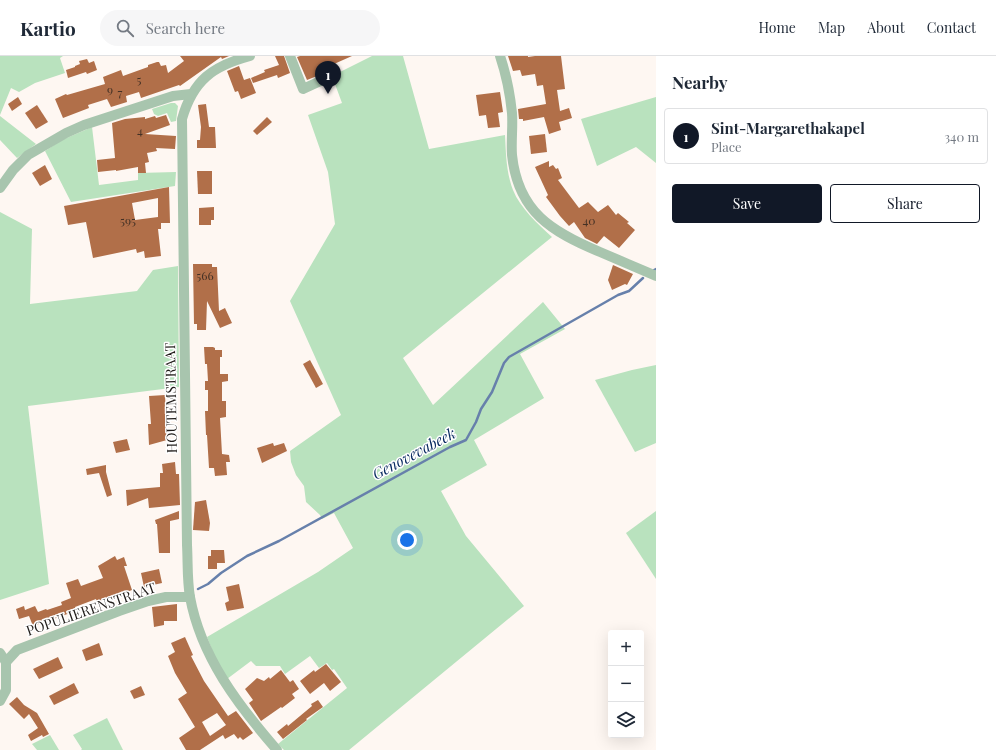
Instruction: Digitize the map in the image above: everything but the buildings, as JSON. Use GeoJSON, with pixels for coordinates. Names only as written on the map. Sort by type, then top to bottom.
{"type":"FeatureCollection","features":[{"type":"Feature","properties":{"kind":"street","name":"HOUTEMSTRAAT"},"geometry":{"type":"LineString","coordinates":[[250,56],[226,63],[213,71],[198,84],[191,94],[182,118],[187,544],[190,597],[203,640],[218,672],[231,692],[244,711],[277,750]]}},
{"type":"Feature","properties":{"kind":"street"},"geometry":{"type":"LineString","coordinates":[[290,56],[303,89],[327,78]]}},
{"type":"Feature","properties":{"kind":"street"},"geometry":{"type":"LineString","coordinates":[[500,56],[505,71],[512,113],[512,153],[514,172],[518,186],[527,201],[544,222],[556,231],[590,248],[656,276]]}},
{"type":"Feature","properties":{"kind":"street"},"geometry":{"type":"LineString","coordinates":[[0,188],[13,170],[28,155],[84,125],[173,96],[191,94]]}},
{"type":"Feature","properties":{"kind":"street","name":"POPULIERENSTRAAT"},"geometry":{"type":"LineString","coordinates":[[6,662],[17,650],[119,611],[148,601],[166,597],[190,597]]}},
{"type":"Feature","properties":{"kind":"street"},"geometry":{"type":"LineString","coordinates":[[0,653],[6,662],[6,690],[0,701]]}},
{"type":"Feature","properties":{"kind":"green space"},"geometry":{"type":"Polygon","coordinates":[[[0,56],[63,56],[60,58],[65,73],[35,83],[19,92],[11,88],[0,115],[0,56]]]}},
{"type":"Feature","properties":{"kind":"green space"},"geometry":{"type":"Polygon","coordinates":[[[372,56],[403,56],[429,149],[505,135],[508,169],[516,197],[535,221],[552,237],[403,358],[433,405],[543,302],[565,329],[520,354],[544,398],[474,440],[487,465],[441,491],[466,536],[524,606],[349,750],[284,750],[278,744],[347,688],[334,669],[332,670],[327,663],[319,668],[310,656],[285,674],[280,666],[256,666],[251,661],[227,679],[216,660],[207,637],[318,572],[353,548],[334,513],[322,519],[320,515],[306,502],[304,486],[296,475],[291,462],[290,451],[341,415],[290,301],[335,224],[328,172],[308,115],[342,103],[332,76],[372,56]]]}},
{"type":"Feature","properties":{"kind":"green space"},"geometry":{"type":"Polygon","coordinates":[[[656,97],[656,163],[636,147],[597,166],[581,119],[656,97]]]}},
{"type":"Feature","properties":{"kind":"green space"},"geometry":{"type":"Polygon","coordinates":[[[175,103],[178,106],[176,121],[171,122],[167,113],[158,116],[154,114],[152,109],[175,103]]]}},
{"type":"Feature","properties":{"kind":"green space"},"geometry":{"type":"Polygon","coordinates":[[[0,116],[36,144],[17,158],[0,140],[0,116]]]}},
{"type":"Feature","properties":{"kind":"green space"},"geometry":{"type":"Polygon","coordinates":[[[92,127],[99,185],[138,180],[138,173],[176,172],[175,186],[71,202],[45,151],[62,140],[92,127]]]}},
{"type":"Feature","properties":{"kind":"green space"},"geometry":{"type":"Polygon","coordinates":[[[0,212],[32,229],[30,304],[137,291],[153,270],[178,266],[179,387],[28,406],[49,584],[0,600],[0,212]]]}},
{"type":"Feature","properties":{"kind":"green space"},"geometry":{"type":"Polygon","coordinates":[[[656,365],[656,443],[635,452],[595,380],[656,365]]]}},
{"type":"Feature","properties":{"kind":"green space"},"geometry":{"type":"Polygon","coordinates":[[[656,511],[656,579],[626,533],[656,511]]]}},
{"type":"Feature","properties":{"kind":"green space"},"geometry":{"type":"Polygon","coordinates":[[[107,718],[123,750],[81,750],[82,749],[73,735],[107,718]]]}},
{"type":"Feature","properties":{"kind":"green space"},"geometry":{"type":"Polygon","coordinates":[[[50,735],[59,750],[37,750],[32,744],[50,735]]]}},
{"type":"Feature","properties":{"kind":"waterway","name":"Genovevabeek"},"geometry":{"type":"LineString","coordinates":[[198,589],[208,584],[221,573],[247,556],[279,541],[450,447],[466,440],[481,409],[492,392],[504,363],[509,357],[618,295],[629,291],[643,278]]}},
{"type":"Feature","properties":{"kind":"place","name":"Sint-Margarethakapel"},"geometry":{"type":"Point","coordinates":[328,94]}}]}
